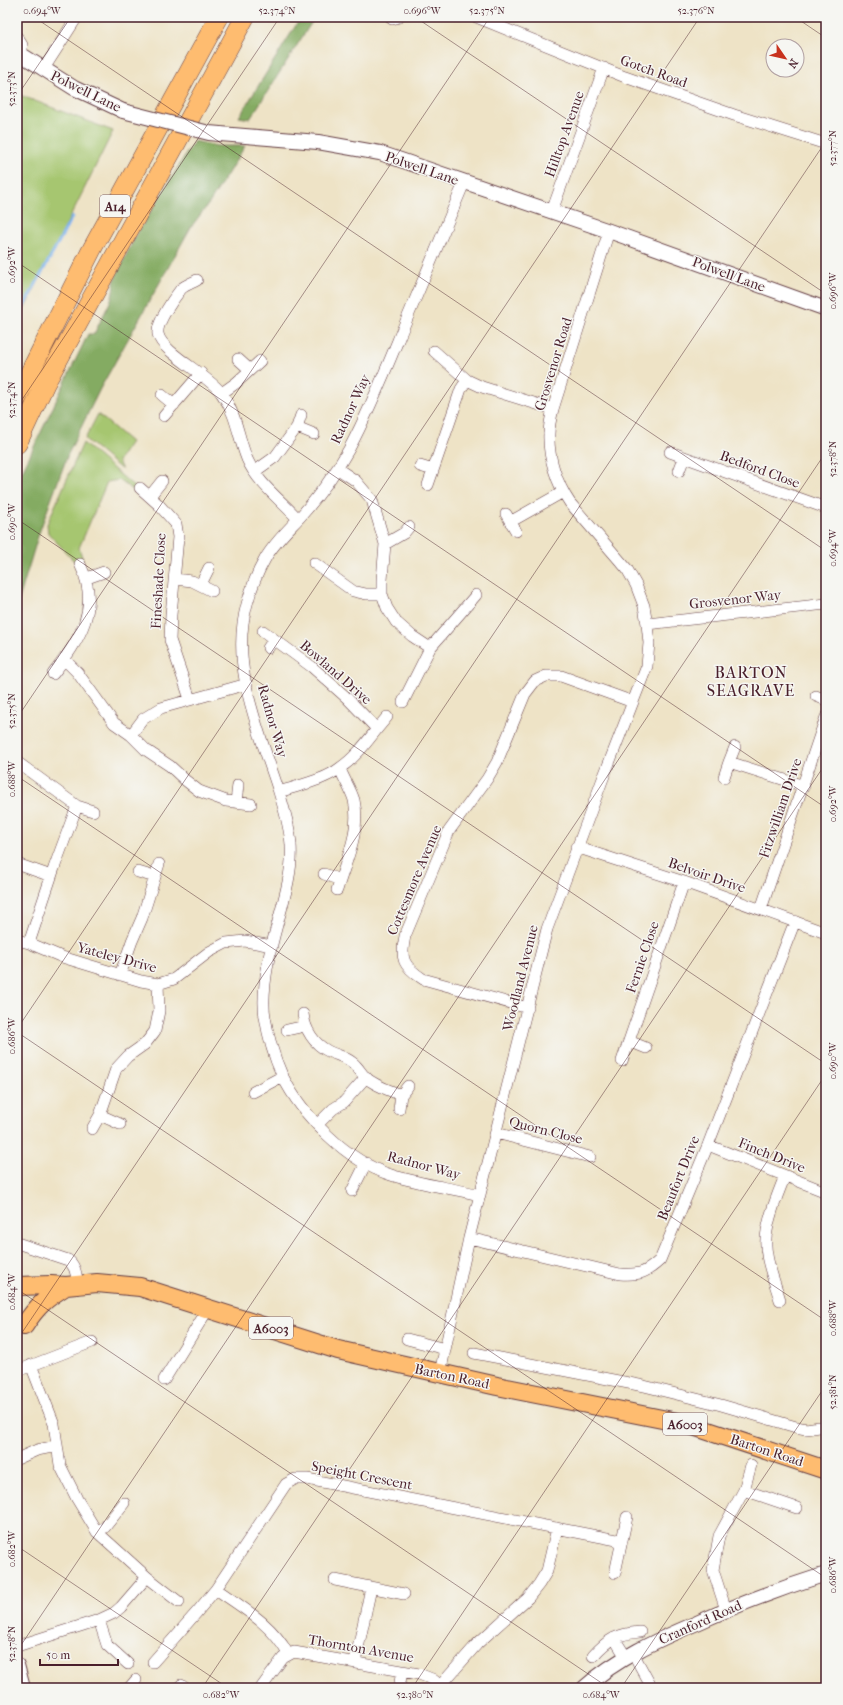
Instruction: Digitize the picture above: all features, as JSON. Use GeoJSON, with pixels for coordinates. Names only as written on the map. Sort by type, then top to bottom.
{"type":"FeatureCollection","features":[{"type":"Feature","properties":{"kind":"highway","name":"A14"},"geometry":{"type":"LineString","coordinates":[[17,398],[92,249],[219,17]]}},
{"type":"Feature","properties":{"kind":"highway","name":"A14"},"geometry":{"type":"LineString","coordinates":[[17,444],[49,377],[245,17]]}},
{"type":"Feature","properties":{"kind":"main road","name":"Barton Road"},"geometry":{"type":"LineString","coordinates":[[17,1288],[98,1283],[140,1287],[338,1350],[440,1373],[687,1424],[826,1470]]}},
{"type":"Feature","properties":{"kind":"main road"},"geometry":{"type":"LineString","coordinates":[[20,1329],[42,1302],[72,1285]]}},
{"type":"Feature","properties":{"kind":"main road"},"geometry":{"type":"LineString","coordinates":[[17,1288],[25,1298],[28,1308],[27,1317],[20,1329]]}},
{"type":"Feature","properties":{"kind":"street"},"geometry":{"type":"LineString","coordinates":[[43,70],[77,17]]}},
{"type":"Feature","properties":{"kind":"street","name":"Gotch Road"},"geometry":{"type":"LineString","coordinates":[[476,17],[604,68],[734,114],[826,144]]}},
{"type":"Feature","properties":{"kind":"street"},"geometry":{"type":"LineString","coordinates":[[17,37],[22,45],[18,53]]}},
{"type":"Feature","properties":{"kind":"street","name":"Polwell Lane"},"geometry":{"type":"LineString","coordinates":[[18,53],[74,88],[123,111],[209,133],[318,142],[380,153],[464,183],[552,211],[826,309]]}},
{"type":"Feature","properties":{"kind":"street","name":"Hilltop Avenue"},"geometry":{"type":"LineString","coordinates":[[552,211],[604,68]]}},
{"type":"Feature","properties":{"kind":"street","name":"Radnor Way"},"geometry":{"type":"LineString","coordinates":[[464,183],[375,394],[350,447],[338,469],[319,495],[281,536],[265,559],[255,580],[246,607],[241,657],[250,701],[279,792],[292,846],[289,872],[268,960],[264,989],[265,1016],[274,1054],[283,1076],[300,1104],[318,1124],[341,1147],[366,1163],[390,1174],[480,1194]]}},
{"type":"Feature","properties":{"kind":"street","name":"Grosvenor Road"},"geometry":{"type":"LineString","coordinates":[[609,231],[552,409],[549,435],[556,478],[562,492],[627,569],[644,606],[647,624]]}},
{"type":"Feature","properties":{"kind":"street"},"geometry":{"type":"LineString","coordinates":[[197,280],[182,288],[159,322],[158,334],[164,345],[201,373],[222,393],[236,421],[247,459],[254,472],[263,484],[298,519]]}},
{"type":"Feature","properties":{"kind":"street"},"geometry":{"type":"LineString","coordinates":[[434,351],[467,380],[482,387],[552,409]]}},
{"type":"Feature","properties":{"kind":"street"},"geometry":{"type":"LineString","coordinates":[[238,359],[250,370]]}},
{"type":"Feature","properties":{"kind":"street"},"geometry":{"type":"LineString","coordinates":[[222,393],[236,384],[260,361]]}},
{"type":"Feature","properties":{"kind":"street"},"geometry":{"type":"LineString","coordinates":[[164,416],[201,373]]}},
{"type":"Feature","properties":{"kind":"street"},"geometry":{"type":"LineString","coordinates":[[428,485],[461,388],[467,380]]}},
{"type":"Feature","properties":{"kind":"street"},"geometry":{"type":"LineString","coordinates":[[162,395],[174,405]]}},
{"type":"Feature","properties":{"kind":"street"},"geometry":{"type":"LineString","coordinates":[[254,472],[275,457],[297,427],[301,415]]}},
{"type":"Feature","properties":{"kind":"street"},"geometry":{"type":"LineString","coordinates":[[297,427],[314,434]]}},
{"type":"Feature","properties":{"kind":"street","name":"Bedford Close"},"geometry":{"type":"LineString","coordinates":[[670,452],[826,508]]}},
{"type":"Feature","properties":{"kind":"street"},"geometry":{"type":"LineString","coordinates":[[679,471],[684,458]]}},
{"type":"Feature","properties":{"kind":"street"},"geometry":{"type":"LineString","coordinates":[[420,466],[433,470]]}},
{"type":"Feature","properties":{"kind":"street"},"geometry":{"type":"LineString","coordinates":[[338,469],[356,481],[372,500],[385,544],[382,594],[387,608],[396,622],[412,636],[430,648]]}},
{"type":"Feature","properties":{"kind":"street"},"geometry":{"type":"LineString","coordinates":[[150,496],[162,481]]}},
{"type":"Feature","properties":{"kind":"street","name":"Fineshade Close"},"geometry":{"type":"LineString","coordinates":[[140,488],[168,513],[176,524],[178,538],[170,640],[190,699]]}},
{"type":"Feature","properties":{"kind":"street"},"geometry":{"type":"LineString","coordinates":[[510,522],[562,492]]}},
{"type":"Feature","properties":{"kind":"street"},"geometry":{"type":"LineString","coordinates":[[385,544],[404,533],[409,527]]}},
{"type":"Feature","properties":{"kind":"street"},"geometry":{"type":"LineString","coordinates":[[53,674],[76,642],[84,627],[89,594],[87,578],[80,564]]}},
{"type":"Feature","properties":{"kind":"street"},"geometry":{"type":"LineString","coordinates":[[322,565],[353,591],[366,594],[382,594]]}},
{"type":"Feature","properties":{"kind":"street"},"geometry":{"type":"LineString","coordinates":[[201,584],[209,568]]}},
{"type":"Feature","properties":{"kind":"street"},"geometry":{"type":"LineString","coordinates":[[87,578],[104,572]]}},
{"type":"Feature","properties":{"kind":"street"},"geometry":{"type":"LineString","coordinates":[[175,579],[192,581],[201,584],[212,591]]}},
{"type":"Feature","properties":{"kind":"street"},"geometry":{"type":"LineString","coordinates":[[403,702],[430,648],[476,595]]}},
{"type":"Feature","properties":{"kind":"street","name":"Grosvenor Way"},"geometry":{"type":"LineString","coordinates":[[647,624],[826,604]]}},
{"type":"Feature","properties":{"kind":"street","name":"Woodland Avenue"},"geometry":{"type":"LineString","coordinates":[[440,1373],[469,1238],[547,929],[576,847],[647,666],[649,643],[647,624]]}},
{"type":"Feature","properties":{"kind":"street","name":"Bowland Drive"},"geometry":{"type":"LineString","coordinates":[[263,631],[271,644],[312,667],[347,698],[377,729]]}},
{"type":"Feature","properties":{"kind":"street"},"geometry":{"type":"LineString","coordinates":[[64,659],[77,672],[114,723],[146,750],[170,766],[184,780],[199,790],[226,801],[251,804]]}},
{"type":"Feature","properties":{"kind":"street","name":"Cottesmore Avenue"},"geometry":{"type":"LineString","coordinates":[[528,1008],[423,979],[412,972],[404,963],[402,950],[404,936],[449,831],[487,780],[498,762],[525,694],[535,681],[546,676],[561,676],[633,702]]}},
{"type":"Feature","properties":{"kind":"street"},"geometry":{"type":"LineString","coordinates":[[130,735],[143,719],[161,708],[246,684]]}},
{"type":"Feature","properties":{"kind":"street"},"geometry":{"type":"LineString","coordinates":[[279,792],[323,777],[340,769],[350,760],[387,717]]}},
{"type":"Feature","properties":{"kind":"street","name":"Fitzwilliam Drive"},"geometry":{"type":"LineString","coordinates":[[761,909],[804,786],[826,717]]}},
{"type":"Feature","properties":{"kind":"street"},"geometry":{"type":"LineString","coordinates":[[724,777],[735,747]]}},
{"type":"Feature","properties":{"kind":"street"},"geometry":{"type":"LineString","coordinates":[[17,762],[77,806],[93,811]]}},
{"type":"Feature","properties":{"kind":"street"},"geometry":{"type":"LineString","coordinates":[[729,762],[804,786]]}},
{"type":"Feature","properties":{"kind":"street"},"geometry":{"type":"LineString","coordinates":[[324,874],[339,885],[349,858],[355,832],[356,817],[354,799],[340,769]]}},
{"type":"Feature","properties":{"kind":"street"},"geometry":{"type":"LineString","coordinates":[[236,802],[238,785]]}},
{"type":"Feature","properties":{"kind":"street"},"geometry":{"type":"LineString","coordinates":[[30,943],[51,876],[77,806]]}},
{"type":"Feature","properties":{"kind":"street","name":"Belvoir Drive"},"geometry":{"type":"LineString","coordinates":[[576,847],[684,882],[826,933]]}},
{"type":"Feature","properties":{"kind":"street"},"geometry":{"type":"LineString","coordinates":[[17,864],[51,876]]}},
{"type":"Feature","properties":{"kind":"street"},"geometry":{"type":"LineString","coordinates":[[120,975],[142,918],[159,864]]}},
{"type":"Feature","properties":{"kind":"street"},"geometry":{"type":"LineString","coordinates":[[138,872],[155,877]]}},
{"type":"Feature","properties":{"kind":"street","name":"Fernie Close"},"geometry":{"type":"LineString","coordinates":[[622,1061],[684,882]]}},
{"type":"Feature","properties":{"kind":"street","name":"Beaufort Drive"},"geometry":{"type":"LineString","coordinates":[[469,1238],[620,1274],[636,1275],[648,1271],[660,1260],[708,1145],[795,921]]}},
{"type":"Feature","properties":{"kind":"street","name":"Yateley Drive"},"geometry":{"type":"LineString","coordinates":[[17,940],[30,943],[62,957],[141,981],[158,984],[174,979],[209,952],[226,943],[245,941],[272,946]]}},
{"type":"Feature","properties":{"kind":"street"},"geometry":{"type":"LineString","coordinates":[[92,1129],[100,1115],[116,1069],[128,1056],[145,1044],[155,1030],[159,1011],[158,984]]}},
{"type":"Feature","properties":{"kind":"street"},"geometry":{"type":"LineString","coordinates":[[287,1030],[304,1020],[314,1040],[327,1050],[345,1058],[366,1077],[381,1087],[405,1090],[399,1109]]}},
{"type":"Feature","properties":{"kind":"street"},"geometry":{"type":"LineString","coordinates":[[629,1041],[646,1048]]}},
{"type":"Feature","properties":{"kind":"street"},"geometry":{"type":"LineString","coordinates":[[253,1092],[283,1076]]}},
{"type":"Feature","properties":{"kind":"street"},"geometry":{"type":"LineString","coordinates":[[318,1124],[333,1109],[344,1102],[366,1077]]}},
{"type":"Feature","properties":{"kind":"street"},"geometry":{"type":"LineString","coordinates":[[100,1115],[120,1124]]}},
{"type":"Feature","properties":{"kind":"street","name":"Quorn Close"},"geometry":{"type":"LineString","coordinates":[[496,1133],[590,1157]]}},
{"type":"Feature","properties":{"kind":"street","name":"Finch Drive"},"geometry":{"type":"LineString","coordinates":[[708,1145],[826,1192]]}},
{"type":"Feature","properties":{"kind":"street"},"geometry":{"type":"LineString","coordinates":[[352,1191],[366,1163]]}},
{"type":"Feature","properties":{"kind":"street"},"geometry":{"type":"LineString","coordinates":[[780,1300],[767,1253],[766,1232],[785,1176]]}},
{"type":"Feature","properties":{"kind":"street"},"geometry":{"type":"LineString","coordinates":[[17,1243],[68,1260],[75,1269],[72,1285]]}},
{"type":"Feature","properties":{"kind":"street"},"geometry":{"type":"LineString","coordinates":[[164,1380],[208,1309]]}},
{"type":"Feature","properties":{"kind":"street"},"geometry":{"type":"LineString","coordinates":[[407,1340],[444,1349]]}},
{"type":"Feature","properties":{"kind":"street"},"geometry":{"type":"LineString","coordinates":[[17,1371],[92,1342]]}},
{"type":"Feature","properties":{"kind":"street","name":"Barton Road"},"geometry":{"type":"LineString","coordinates":[[474,1352],[644,1386],[721,1405],[796,1427],[806,1429],[826,1426]]}},
{"type":"Feature","properties":{"kind":"street"},"geometry":{"type":"LineString","coordinates":[[31,1365],[54,1424],[60,1465],[77,1499],[97,1532],[146,1577],[179,1602]]}},
{"type":"Feature","properties":{"kind":"street"},"geometry":{"type":"LineString","coordinates":[[17,1459],[37,1450],[57,1446]]}},
{"type":"Feature","properties":{"kind":"street"},"geometry":{"type":"LineString","coordinates":[[726,1610],[713,1570],[719,1536],[744,1490],[751,1466]]}},
{"type":"Feature","properties":{"kind":"street","name":"Speight Crescent"},"geometry":{"type":"LineString","coordinates":[[153,1662],[216,1588],[286,1484],[295,1479],[307,1479],[622,1541]]}},
{"type":"Feature","properties":{"kind":"street"},"geometry":{"type":"LineString","coordinates":[[744,1490],[797,1508]]}},
{"type":"Feature","properties":{"kind":"street"},"geometry":{"type":"LineString","coordinates":[[97,1532],[105,1527],[124,1503]]}},
{"type":"Feature","properties":{"kind":"street"},"geometry":{"type":"LineString","coordinates":[[615,1574],[627,1517]]}},
{"type":"Feature","properties":{"kind":"street"},"geometry":{"type":"LineString","coordinates":[[443,1687],[477,1644],[528,1598],[539,1584],[548,1565],[557,1528]]}},
{"type":"Feature","properties":{"kind":"street","name":"Cranford Road"},"geometry":{"type":"LineString","coordinates":[[584,1688],[608,1668],[662,1638],[726,1610],[826,1574]]}},
{"type":"Feature","properties":{"kind":"street"},"geometry":{"type":"LineString","coordinates":[[17,1646],[99,1620],[121,1607],[146,1577]]}},
{"type":"Feature","properties":{"kind":"street"},"geometry":{"type":"LineString","coordinates":[[335,1580],[404,1594]]}},
{"type":"Feature","properties":{"kind":"street"},"geometry":{"type":"LineString","coordinates":[[216,1588],[262,1621],[275,1633],[288,1654]]}},
{"type":"Feature","properties":{"kind":"street"},"geometry":{"type":"LineString","coordinates":[[355,1662],[371,1588]]}},
{"type":"Feature","properties":{"kind":"street"},"geometry":{"type":"LineString","coordinates":[[99,1620],[107,1645],[128,1664]]}},
{"type":"Feature","properties":{"kind":"street"},"geometry":{"type":"LineString","coordinates":[[593,1656],[602,1645],[622,1633],[640,1632]]}},
{"type":"Feature","properties":{"kind":"street"},"geometry":{"type":"LineString","coordinates":[[614,1638],[629,1655],[652,1688]]}},
{"type":"Feature","properties":{"kind":"street","name":"Thornton Avenue"},"geometry":{"type":"LineString","coordinates":[[261,1688],[283,1658],[294,1652],[301,1652],[419,1674],[432,1679],[443,1687]]}},
{"type":"Feature","properties":{"kind":"street"},"geometry":{"type":"LineString","coordinates":[[17,1665],[23,1688]]}},
{"type":"Feature","properties":{"kind":"street"},"geometry":{"type":"LineString","coordinates":[[399,1688],[402,1671]]}},
{"type":"Feature","properties":{"kind":"green space"},"geometry":{"type":"Polygon","coordinates":[[[301,17],[315,17],[250,119],[239,117],[301,17]]]}},
{"type":"Feature","properties":{"kind":"green space"},"geometry":{"type":"Polygon","coordinates":[[[17,94],[113,131],[17,324],[17,94]]]}},
{"type":"Feature","properties":{"kind":"green space"},"geometry":{"type":"Polygon","coordinates":[[[194,141],[217,146],[245,146],[210,202],[191,227],[100,389],[68,454],[39,533],[17,606],[17,482],[88,334],[94,334],[112,298],[115,278],[135,237],[194,141]]]}},
{"type":"Feature","properties":{"kind":"green space"},"geometry":{"type":"Polygon","coordinates":[[[98,414],[131,442],[118,461],[122,470],[85,439],[98,414]]]}},
{"type":"Feature","properties":{"kind":"green space"},"geometry":{"type":"Polygon","coordinates":[[[83,443],[136,488],[134,491],[119,480],[107,482],[79,548],[83,560],[76,563],[48,533],[47,524],[83,443]]]}},
{"type":"Feature","properties":{"kind":"waterway"},"geometry":{"type":"LineString","coordinates":[[17,319],[72,217]]}},
{"type":"Feature","properties":{"kind":"district","name":"BARTON SEAGRAVE"},"geometry":{"type":"Point","coordinates":[751,681]}}]}
